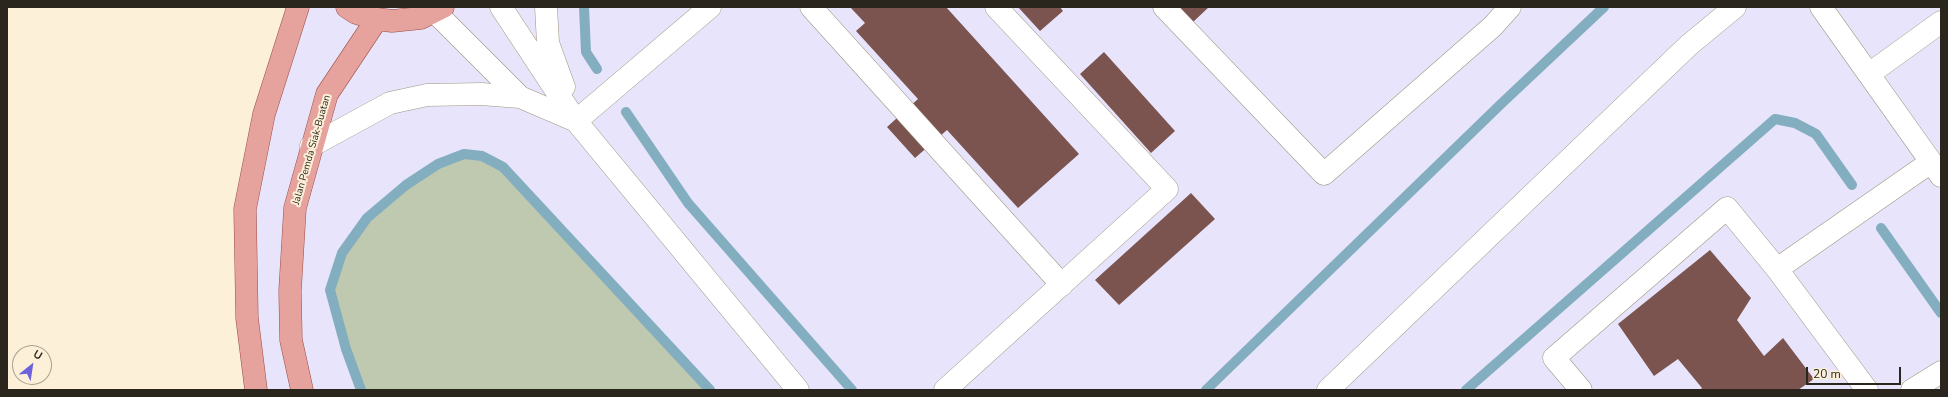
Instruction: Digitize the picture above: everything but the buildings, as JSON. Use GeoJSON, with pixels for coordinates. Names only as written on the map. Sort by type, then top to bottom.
{"type":"FeatureCollection","features":[{"type":"Feature","properties":{"kind":"main road"},"geometry":{"type":"LineString","coordinates":[[256,390],[247,318],[245,209],[264,114],[298,7]]}},
{"type":"Feature","properties":{"kind":"main road"},"geometry":{"type":"LineString","coordinates":[[347,7],[356,13],[377,19],[392,21],[422,18],[439,10]]}},
{"type":"Feature","properties":{"kind":"main road","name":"Jalan Pemda Siak-Buatan"},"geometry":{"type":"LineString","coordinates":[[302,390],[291,340],[290,291],[295,208],[311,146],[327,94],[377,19]]}},
{"type":"Feature","properties":{"kind":"street"},"geometry":{"type":"LineString","coordinates":[[501,7],[576,120],[798,390]]}},
{"type":"Feature","properties":{"kind":"street"},"geometry":{"type":"LineString","coordinates":[[546,7],[548,43],[576,120]]}},
{"type":"Feature","properties":{"kind":"street"},"geometry":{"type":"LineString","coordinates":[[576,120],[710,7]]}},
{"type":"Feature","properties":{"kind":"street"},"geometry":{"type":"LineString","coordinates":[[811,7],[1062,285]]}},
{"type":"Feature","properties":{"kind":"street"},"geometry":{"type":"LineString","coordinates":[[945,390],[1166,189],[996,7]]}},
{"type":"Feature","properties":{"kind":"street"},"geometry":{"type":"LineString","coordinates":[[1164,7],[1324,174],[1493,26],[1510,7]]}},
{"type":"Feature","properties":{"kind":"street"},"geometry":{"type":"LineString","coordinates":[[1328,390],[1689,45],[1735,7]]}},
{"type":"Feature","properties":{"kind":"street"},"geometry":{"type":"LineString","coordinates":[[1777,270],[1936,169],[1821,7]]}},
{"type":"Feature","properties":{"kind":"street"},"geometry":{"type":"LineString","coordinates":[[439,10],[520,97]]}},
{"type":"Feature","properties":{"kind":"street"},"geometry":{"type":"LineString","coordinates":[[1869,74],[1941,22]]}},
{"type":"Feature","properties":{"kind":"street"},"geometry":{"type":"LineString","coordinates":[[311,146],[390,103],[428,95],[481,94],[520,97],[576,120]]}},
{"type":"Feature","properties":{"kind":"street"},"geometry":{"type":"LineString","coordinates":[[1581,390],[1554,358],[1727,208],[1777,270],[1867,390]]}},
{"type":"Feature","properties":{"kind":"street"},"geometry":{"type":"LineString","coordinates":[[1912,390],[1941,372]]}},
{"type":"Feature","properties":{"kind":"shaded area"},"geometry":{"type":"Polygon","coordinates":[[[298,7],[1941,7],[1941,390],[256,390],[245,209],[298,7]]]}},
{"type":"Feature","properties":{"kind":"green space"},"geometry":{"type":"Polygon","coordinates":[[[464,154],[482,156],[503,167],[710,390],[361,390],[346,349],[330,290],[342,253],[367,218],[406,185],[438,164],[464,154]]]}},
{"type":"Feature","properties":{"kind":"waterway"},"geometry":{"type":"LineString","coordinates":[[584,7],[586,52],[597,69]]}},
{"type":"Feature","properties":{"kind":"waterway"},"geometry":{"type":"LineString","coordinates":[[1206,390],[1502,103],[1604,7]]}},
{"type":"Feature","properties":{"kind":"waterway"},"geometry":{"type":"LineString","coordinates":[[626,112],[688,203],[852,390]]}},
{"type":"Feature","properties":{"kind":"waterway"},"geometry":{"type":"LineString","coordinates":[[1466,390],[1775,119],[1795,123],[1816,134],[1852,185]]}},
{"type":"Feature","properties":{"kind":"waterway"},"geometry":{"type":"LineString","coordinates":[[361,390],[346,349],[330,290],[342,253],[367,218],[406,185],[438,164],[464,154],[482,156],[503,167],[710,390]]}},
{"type":"Feature","properties":{"kind":"waterway"},"geometry":{"type":"LineString","coordinates":[[1881,228],[1941,313]]}}]}
